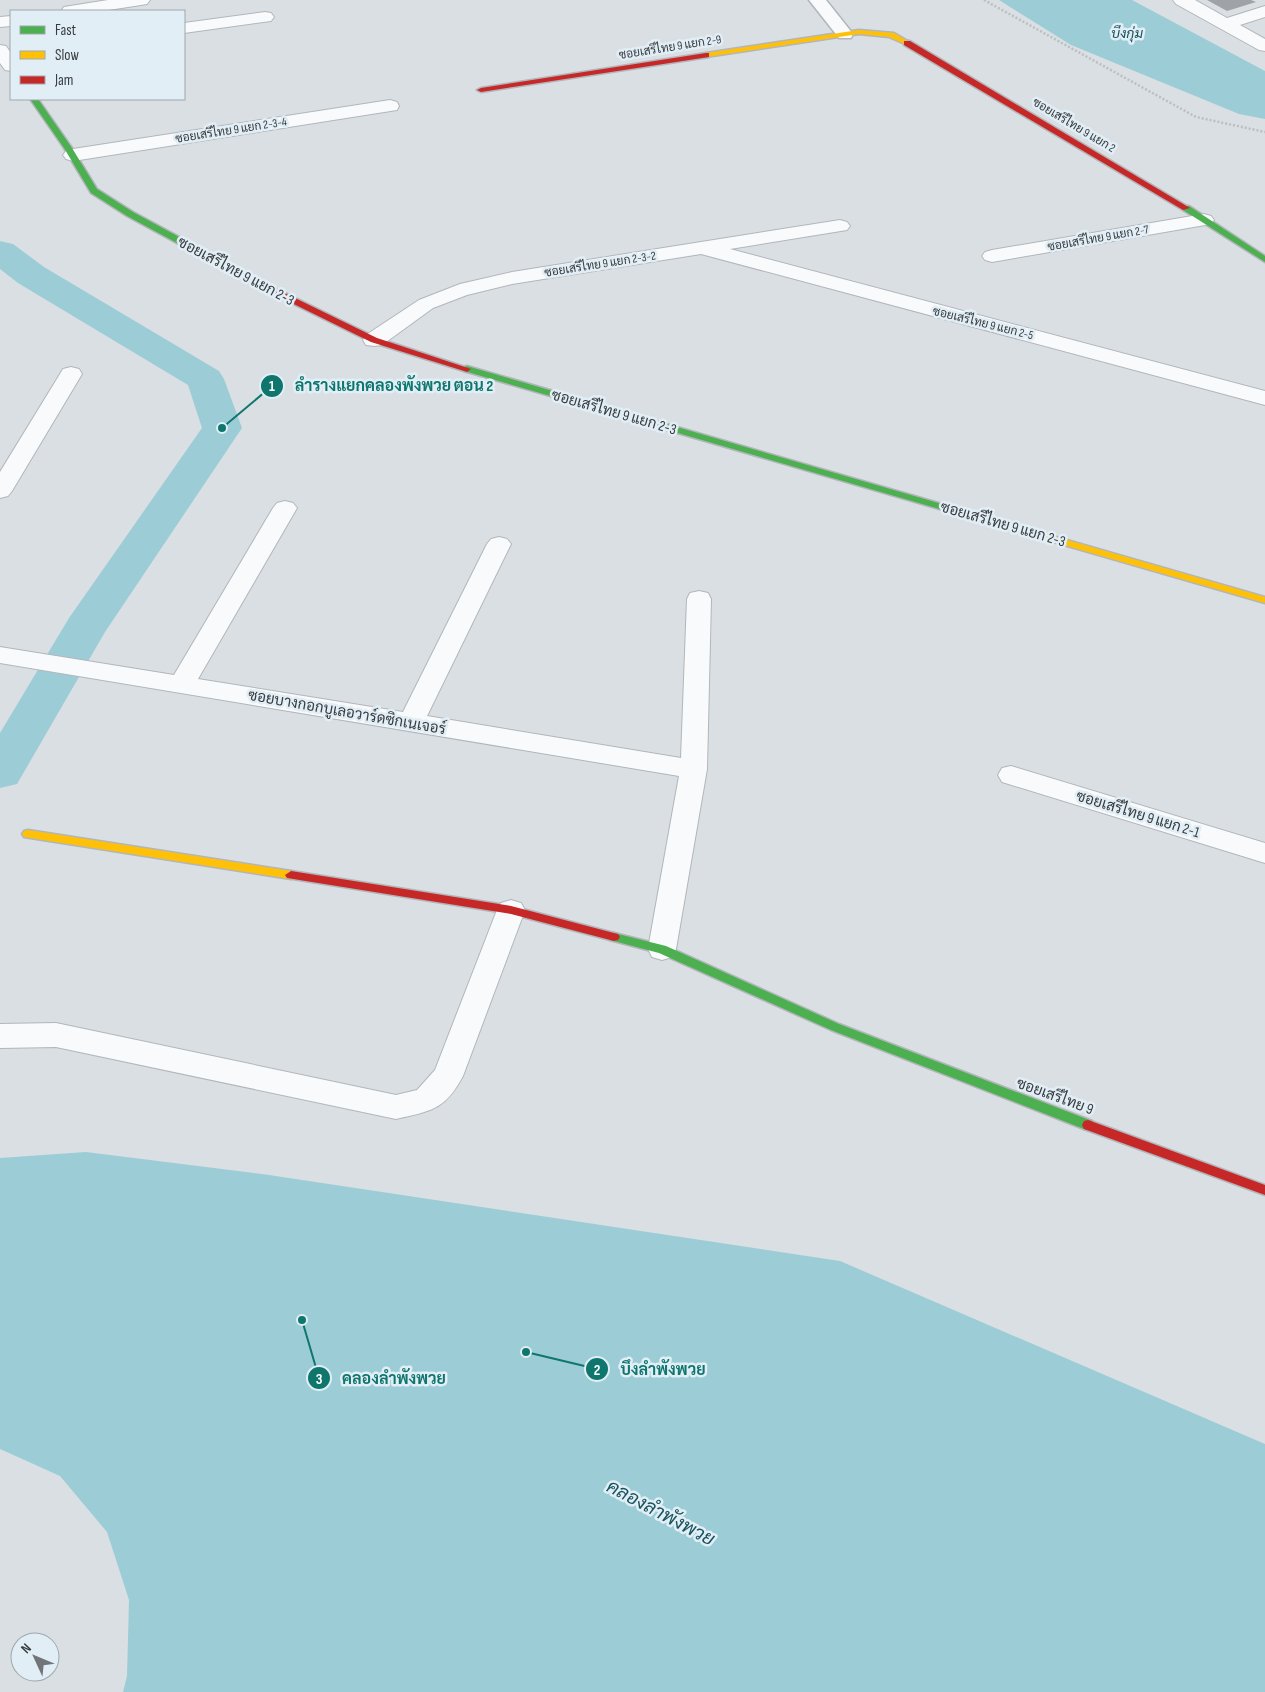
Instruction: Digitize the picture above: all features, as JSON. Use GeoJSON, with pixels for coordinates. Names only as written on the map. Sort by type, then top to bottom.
{"type":"FeatureCollection","features":[{"type":"Feature","properties":{"kind":"street"},"geometry":{"type":"LineString","coordinates":[[76,10],[141,0]]}},
{"type":"Feature","properties":{"kind":"street"},"geometry":{"type":"LineString","coordinates":[[1182,0],[1265,46]]}},
{"type":"Feature","properties":{"kind":"street"},"geometry":{"type":"LineString","coordinates":[[1226,24],[1265,11]]}},
{"type":"Feature","properties":{"kind":"street"},"geometry":{"type":"LineString","coordinates":[[185,28],[265,17]]}},
{"type":"Feature","properties":{"kind":"street","name":"ซอยเสรีไทย 9 แยก 2-9"},"geometry":{"type":"LineString","coordinates":[[480,90],[863,31]]}},
{"type":"Feature","properties":{"kind":"street","name":"ซอยเสรีไทย 9 แยก 2"},"geometry":{"type":"LineString","coordinates":[[863,31],[882,32],[898,37],[1161,192],[1265,260]]}},
{"type":"Feature","properties":{"kind":"street"},"geometry":{"type":"LineString","coordinates":[[0,50],[10,65]]}},
{"type":"Feature","properties":{"kind":"street","name":"ซอยเสรีไทย 9 แยก 2-3"},"geometry":{"type":"LineString","coordinates":[[35,100],[94,191],[241,275],[374,340],[434,360],[1265,600]]}},
{"type":"Feature","properties":{"kind":"street","name":"ซอยเสรีไทย 9 แยก 2-3-4"},"geometry":{"type":"LineString","coordinates":[[72,155],[390,106]]}},
{"type":"Feature","properties":{"kind":"street","name":"ซอยเสรีไทย 9 แยก 2-7"},"geometry":{"type":"LineString","coordinates":[[992,256],[1204,220]]}},
{"type":"Feature","properties":{"kind":"street","name":"ซอยเสรีไทย 9 แยก 2-3-2"},"geometry":{"type":"LineString","coordinates":[[374,340],[426,304],[460,290],[512,278],[840,226]]}},
{"type":"Feature","properties":{"kind":"street","name":"ซอยเสรีไทย 9 แยก 2-5"},"geometry":{"type":"LineString","coordinates":[[701,248],[1265,398]]}},
{"type":"Feature","properties":{"kind":"street"},"geometry":{"type":"LineString","coordinates":[[0,491],[70,374]]}},
{"type":"Feature","properties":{"kind":"street"},"geometry":{"type":"LineString","coordinates":[[182,684],[285,508]]}},
{"type":"Feature","properties":{"kind":"street"},"geometry":{"type":"LineString","coordinates":[[411,723],[498,544]]}},
{"type":"Feature","properties":{"kind":"street"},"geometry":{"type":"LineString","coordinates":[[28,834],[511,910],[662,949],[694,769],[699,599]]}},
{"type":"Feature","properties":{"kind":"street","name":"ซอยบางกอกบูเลอวาร์ดซิกเนเจอร์"},"geometry":{"type":"LineString","coordinates":[[0,655],[694,769]]}},
{"type":"Feature","properties":{"kind":"street","name":"ซอยเสรีไทย 9 แยก 2-1"},"geometry":{"type":"LineString","coordinates":[[1011,775],[1265,853]]}},
{"type":"Feature","properties":{"kind":"street"},"geometry":{"type":"LineString","coordinates":[[0,1036],[56,1035],[396,1107],[426,1100],[448,1076],[511,910]]}},
{"type":"Feature","properties":{"kind":"street","name":"ซอยเสรีไทย 9"},"geometry":{"type":"LineString","coordinates":[[662,949],[836,1027],[1025,1102],[1265,1190]]}},
{"type":"Feature","properties":{"kind":"lane"},"geometry":{"type":"LineString","coordinates":[[817,0],[845,34]]}},
{"type":"Feature","properties":{"kind":"path"},"geometry":{"type":"LineString","coordinates":[[984,0],[1196,117],[1265,132]]}},
{"type":"Feature","properties":{"kind":"water","name":"บึงกุ่ม"},"geometry":{"type":"Polygon","coordinates":[[[999,0],[1132,0],[1265,71],[1265,119],[1239,114],[1071,45],[999,0]]]}},
{"type":"Feature","properties":{"kind":"water"},"geometry":{"type":"Polygon","coordinates":[[[86,1152],[269,1175],[840,1261],[1265,1444],[1265,1692],[123,1692],[127,1676],[129,1600],[107,1532],[60,1476],[0,1449],[0,1158],[86,1152]]]}},
{"type":"Feature","properties":{"kind":"building"},"geometry":{"type":"Polygon","coordinates":[[[1207,0],[1251,0],[1256,2],[1227,11],[1207,0]]]}},
{"type":"Feature","properties":{"kind":"waterway"},"geometry":{"type":"LineString","coordinates":[[0,252],[31,275],[205,379],[222,428],[85,628],[0,772]]}},
{"type":"Feature","properties":{"kind":"traffic: fast"},"geometry":{"type":"LineString","coordinates":[[35,100],[68,148],[94,191],[130,214],[252,280]]}},
{"type":"Feature","properties":{"kind":"traffic: fast"},"geometry":{"type":"LineString","coordinates":[[1186,208],[1265,260]]}},
{"type":"Feature","properties":{"kind":"traffic: fast"},"geometry":{"type":"LineString","coordinates":[[467,369],[963,513]]}},
{"type":"Feature","properties":{"kind":"traffic: fast"},"geometry":{"type":"LineString","coordinates":[[614,937],[662,949],[835,1027],[1088,1125]]}},
{"type":"Feature","properties":{"kind":"traffic: slow"},"geometry":{"type":"LineString","coordinates":[[706,55],[859,32],[891,35],[907,43]]}},
{"type":"Feature","properties":{"kind":"traffic: slow"},"geometry":{"type":"LineString","coordinates":[[963,513],[1265,600]]}},
{"type":"Feature","properties":{"kind":"traffic: slow"},"geometry":{"type":"LineString","coordinates":[[28,834],[291,875]]}},
{"type":"Feature","properties":{"kind":"traffic: jam"},"geometry":{"type":"LineString","coordinates":[[907,43],[1186,208]]}},
{"type":"Feature","properties":{"kind":"traffic: jam"},"geometry":{"type":"LineString","coordinates":[[481,90],[706,55]]}},
{"type":"Feature","properties":{"kind":"traffic: jam"},"geometry":{"type":"LineString","coordinates":[[252,280],[374,340],[467,369]]}},
{"type":"Feature","properties":{"kind":"traffic: jam"},"geometry":{"type":"LineString","coordinates":[[291,875],[511,910],[614,937]]}},
{"type":"Feature","properties":{"kind":"traffic: jam"},"geometry":{"type":"LineString","coordinates":[[1088,1125],[1265,1190]]}},
{"type":"Feature","properties":{"kind":"place","name":"ลำรางแยกคลองพังพวย ตอน 2"},"geometry":{"type":"Point","coordinates":[222,428]}},
{"type":"Feature","properties":{"kind":"place","name":"คลองลำพังพวย"},"geometry":{"type":"Point","coordinates":[302,1320]}},
{"type":"Feature","properties":{"kind":"place","name":"บึงลำพังพวย"},"geometry":{"type":"Point","coordinates":[526,1352]}}]}
